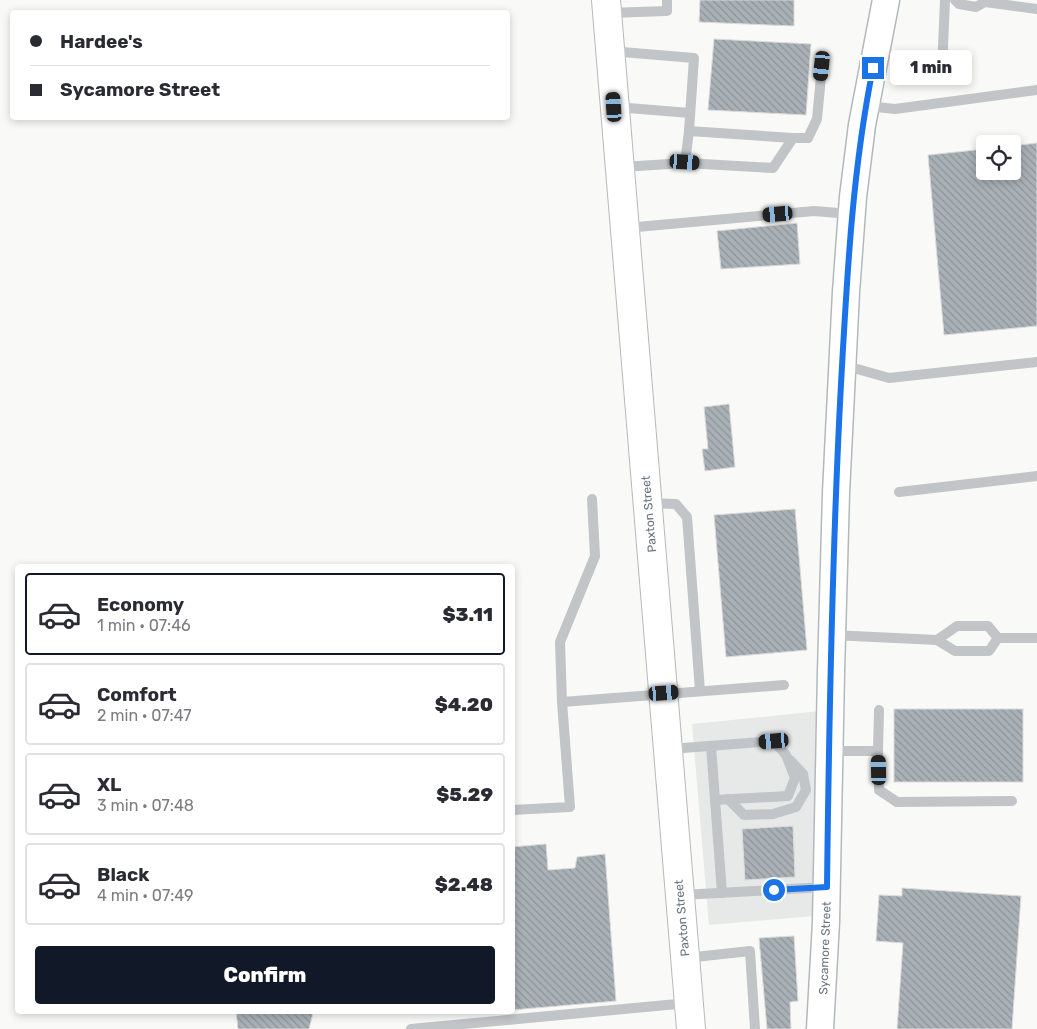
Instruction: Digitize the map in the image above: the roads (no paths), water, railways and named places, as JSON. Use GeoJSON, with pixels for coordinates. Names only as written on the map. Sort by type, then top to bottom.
{"type":"FeatureCollection","features":[{"type":"Feature","properties":{"kind":"main road","name":"Paxton Street"},"geometry":{"type":"LineString","coordinates":[[607,6],[690,1016]]}},
{"type":"Feature","properties":{"kind":"street","name":"Sycamore Street"},"geometry":{"type":"LineString","coordinates":[[820,1029],[826,922],[836,493],[842,364],[852,214],[866,106],[886,0]]}},
{"type":"Feature","properties":{"kind":"lane"},"geometry":{"type":"LineString","coordinates":[[607,6],[667,11],[667,0]]}},
{"type":"Feature","properties":{"kind":"lane"},"geometry":{"type":"LineString","coordinates":[[942,71],[945,0]]}},
{"type":"Feature","properties":{"kind":"lane"},"geometry":{"type":"LineString","coordinates":[[955,0],[958,4],[976,7],[984,1],[1016,3],[1037,9]]}},
{"type":"Feature","properties":{"kind":"lane"},"geometry":{"type":"LineString","coordinates":[[610,51],[694,58],[685,162]]}},
{"type":"Feature","properties":{"kind":"lane"},"geometry":{"type":"LineString","coordinates":[[689,131],[808,138],[817,119],[822,66]]}},
{"type":"Feature","properties":{"kind":"lane"},"geometry":{"type":"LineString","coordinates":[[866,106],[894,109],[1037,90]]}},
{"type":"Feature","properties":{"kind":"lane"},"geometry":{"type":"LineString","coordinates":[[614,107],[690,112]]}},
{"type":"Feature","properties":{"kind":"lane"},"geometry":{"type":"LineString","coordinates":[[619,167],[685,162],[773,168],[792,138]]}},
{"type":"Feature","properties":{"kind":"lane"},"geometry":{"type":"LineString","coordinates":[[624,228],[814,211],[852,214]]}},
{"type":"Feature","properties":{"kind":"lane"},"geometry":{"type":"LineString","coordinates":[[842,364],[889,378],[1037,362]]}},
{"type":"Feature","properties":{"kind":"lane"},"geometry":{"type":"LineString","coordinates":[[899,492],[1037,476]]}},
{"type":"Feature","properties":{"kind":"lane"},"geometry":{"type":"LineString","coordinates":[[515,810],[570,807],[562,702],[560,642],[595,556],[592,499]]}},
{"type":"Feature","properties":{"kind":"lane"},"geometry":{"type":"LineString","coordinates":[[648,503],[676,504],[687,517],[700,691]]}},
{"type":"Feature","properties":{"kind":"lane"},"geometry":{"type":"LineString","coordinates":[[937,640],[957,626],[988,626],[998,638]]}},
{"type":"Feature","properties":{"kind":"lane"},"geometry":{"type":"LineString","coordinates":[[832,635],[937,640],[955,651],[989,651],[998,638]]}},
{"type":"Feature","properties":{"kind":"lane"},"geometry":{"type":"LineString","coordinates":[[998,638],[1037,638]]}},
{"type":"Feature","properties":{"kind":"lane"},"geometry":{"type":"LineString","coordinates":[[562,702],[784,684]]}},
{"type":"Feature","properties":{"kind":"lane"},"geometry":{"type":"LineString","coordinates":[[879,710],[879,790],[897,802],[1012,801]]}},
{"type":"Feature","properties":{"kind":"lane"},"geometry":{"type":"LineString","coordinates":[[669,749],[774,741],[803,774],[806,790],[796,808],[773,814],[744,815],[728,799]]}},
{"type":"Feature","properties":{"kind":"lane"},"geometry":{"type":"LineString","coordinates":[[710,746],[722,892]]}},
{"type":"Feature","properties":{"kind":"lane"},"geometry":{"type":"LineString","coordinates":[[829,751],[878,752]]}},
{"type":"Feature","properties":{"kind":"lane"},"geometry":{"type":"LineString","coordinates":[[715,800],[788,796],[795,778],[786,755]]}},
{"type":"Feature","properties":{"kind":"lane"},"geometry":{"type":"LineString","coordinates":[[680,895],[827,887]]}},
{"type":"Feature","properties":{"kind":"lane"},"geometry":{"type":"LineString","coordinates":[[686,958],[750,952],[755,1029]]}},
{"type":"Feature","properties":{"kind":"lane"},"geometry":{"type":"LineString","coordinates":[[410,1029],[690,1016]]}}]}
